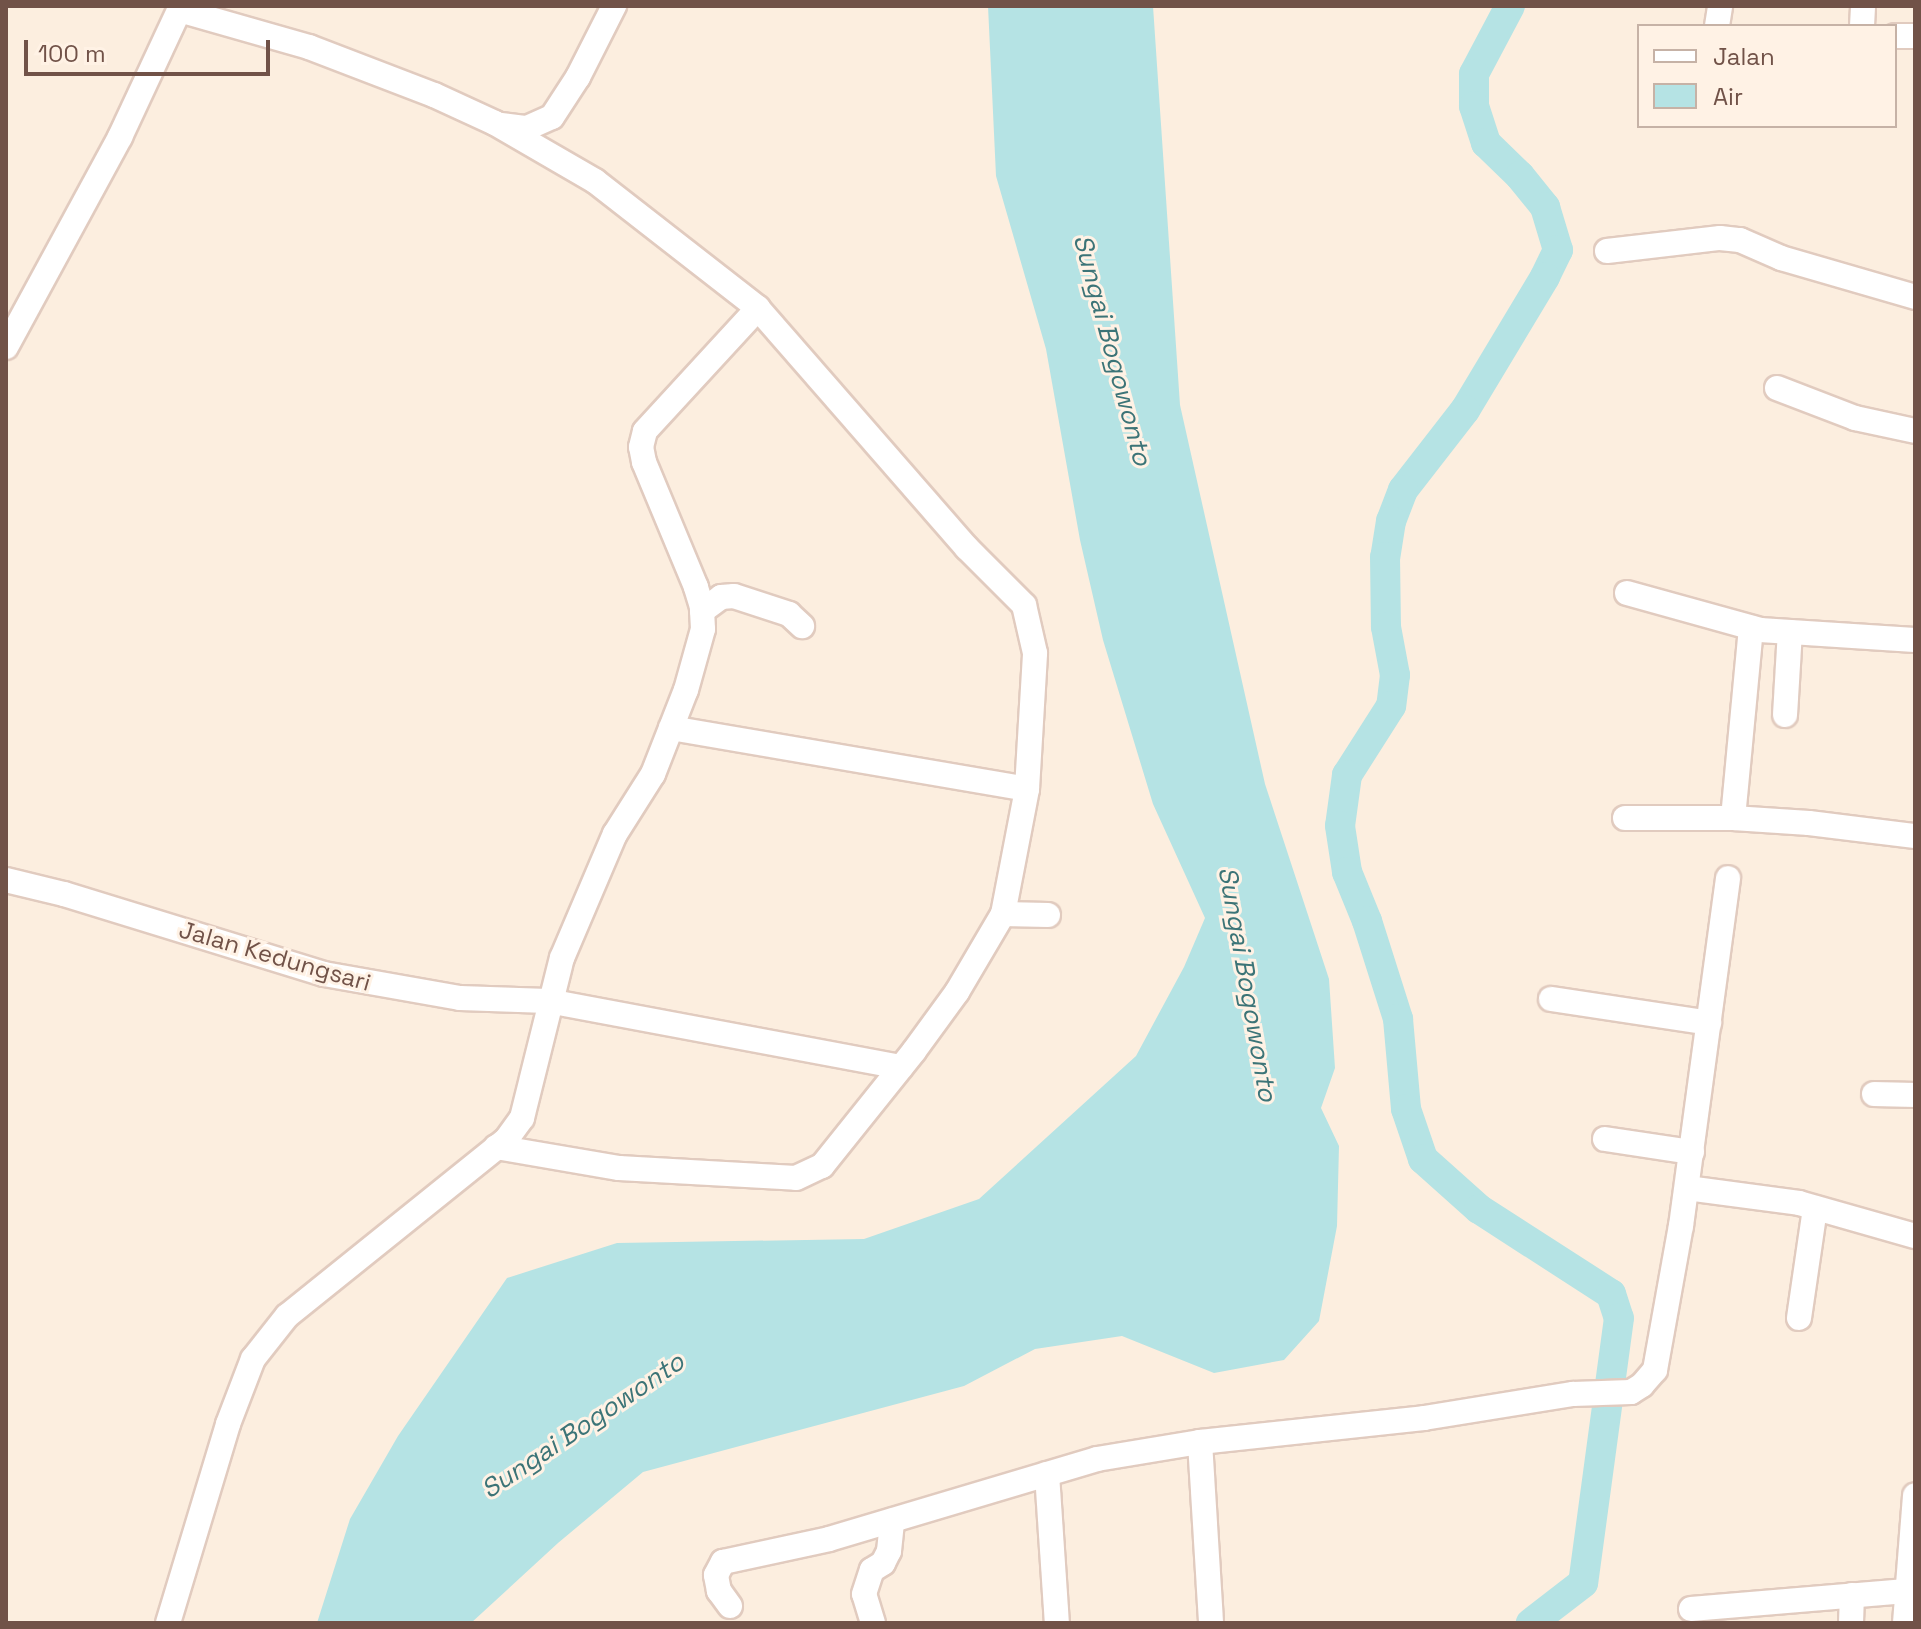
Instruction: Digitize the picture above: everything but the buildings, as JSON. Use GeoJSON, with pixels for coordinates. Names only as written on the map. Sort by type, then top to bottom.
{"type":"FeatureCollection","features":[{"type":"Feature","properties":{"kind":"street"},"geometry":{"type":"LineString","coordinates":[[495,123],[527,128],[552,117],[578,77],[614,6]]}},
{"type":"Feature","properties":{"kind":"street"},"geometry":{"type":"LineString","coordinates":[[6,347],[120,137],[180,8],[309,47],[434,95],[495,123],[595,181],[758,308],[967,548],[1024,605],[1032,627],[1035,653],[1027,789],[1003,914],[957,992],[822,1166],[796,1178],[619,1168],[496,1147]]}},
{"type":"Feature","properties":{"kind":"street"},"geometry":{"type":"LineString","coordinates":[[1607,251],[1720,238],[1740,240],[1781,258],[1915,297]]}},
{"type":"Feature","properties":{"kind":"street"},"geometry":{"type":"LineString","coordinates":[[168,1623],[228,1424],[253,1359],[287,1316],[496,1147],[522,1118],[543,1041],[548,1001],[584,900],[615,834],[653,774],[703,629],[702,611],[641,447],[645,431],[758,308]]}},
{"type":"Feature","properties":{"kind":"street"},"geometry":{"type":"LineString","coordinates":[[1777,388],[1855,418],[1915,431]]}},
{"type":"Feature","properties":{"kind":"street"},"geometry":{"type":"LineString","coordinates":[[1627,593],[1751,628],[1915,640]]}},
{"type":"Feature","properties":{"kind":"street"},"geometry":{"type":"LineString","coordinates":[[702,611],[728,595],[789,614],[802,626]]}},
{"type":"Feature","properties":{"kind":"street"},"geometry":{"type":"LineString","coordinates":[[1733,818],[1751,628]]}},
{"type":"Feature","properties":{"kind":"street"},"geometry":{"type":"LineString","coordinates":[[1785,715],[1790,632]]}},
{"type":"Feature","properties":{"kind":"street"},"geometry":{"type":"LineString","coordinates":[[671,728],[1027,789]]}},
{"type":"Feature","properties":{"kind":"street"},"geometry":{"type":"LineString","coordinates":[[1625,818],[1733,818],[1809,823],[1915,836]]}},
{"type":"Feature","properties":{"kind":"street"},"geometry":{"type":"LineString","coordinates":[[730,1606],[719,1591],[716,1575],[723,1562],[892,1520],[1097,1459],[1200,1442],[1424,1418],[1589,1393],[1619,1393],[1642,1385],[1655,1370],[1687,1188],[1728,878]]}},
{"type":"Feature","properties":{"kind":"street","name":"Jalan Kedungsari"},"geometry":{"type":"LineString","coordinates":[[6,880],[64,894],[324,974],[460,998],[548,1001],[901,1067]]}},
{"type":"Feature","properties":{"kind":"street"},"geometry":{"type":"LineString","coordinates":[[1003,914],[1048,915]]}},
{"type":"Feature","properties":{"kind":"street"},"geometry":{"type":"LineString","coordinates":[[1551,999],[1709,1023]]}},
{"type":"Feature","properties":{"kind":"street"},"geometry":{"type":"LineString","coordinates":[[1874,1094],[1915,1095]]}},
{"type":"Feature","properties":{"kind":"street"},"geometry":{"type":"LineString","coordinates":[[1605,1139],[1692,1152]]}},
{"type":"Feature","properties":{"kind":"street"},"geometry":{"type":"LineString","coordinates":[[1687,1188],[1815,1208],[1915,1236]]}},
{"type":"Feature","properties":{"kind":"street"},"geometry":{"type":"LineString","coordinates":[[1799,1318],[1815,1208]]}},
{"type":"Feature","properties":{"kind":"street"},"geometry":{"type":"LineString","coordinates":[[1200,1442],[1211,1623]]}},
{"type":"Feature","properties":{"kind":"street"},"geometry":{"type":"LineString","coordinates":[[1047,1474],[1057,1623]]}},
{"type":"Feature","properties":{"kind":"street"},"geometry":{"type":"LineString","coordinates":[[1905,1623],[1910,1590],[1915,1495]]}},
{"type":"Feature","properties":{"kind":"street"},"geometry":{"type":"LineString","coordinates":[[873,1623],[864,1594],[872,1570],[883,1563],[889,1551],[892,1520]]}},
{"type":"Feature","properties":{"kind":"street"},"geometry":{"type":"LineString","coordinates":[[1691,1609],[1910,1590]]}},
{"type":"Feature","properties":{"kind":"street"},"geometry":{"type":"LineString","coordinates":[[1851,1623],[1852,1595]]}},
{"type":"Feature","properties":{"kind":"water","name":"Sungai Bogowonto"},"geometry":{"type":"Polygon","coordinates":[[[988,6],[1153,6],[1180,405],[1265,784],[1329,979],[1335,1068],[1321,1108],[1339,1146],[1337,1226],[1319,1321],[1284,1360],[1214,1373],[1122,1336],[1035,1349],[964,1386],[643,1472],[558,1543],[471,1623],[317,1623],[350,1519],[398,1436],[507,1278],[617,1243],[864,1239],[979,1199],[1136,1056],[1184,967],[1205,918],[1153,804],[1103,640],[1080,540],[1046,349],[996,176],[988,6]]]}},
{"type":"Feature","properties":{"kind":"waterway"},"geometry":{"type":"LineString","coordinates":[[1510,6],[1474,74],[1474,106],[1486,143],[1520,176],[1545,207],[1558,250],[1465,410],[1403,490],[1391,521],[1385,557],[1386,627],[1395,675],[1391,706],[1347,775],[1340,826],[1347,872],[1367,921],[1398,1019],[1406,1109],[1423,1159],[1479,1209],[1611,1294],[1619,1318],[1583,1583],[1531,1623]]}}]}
